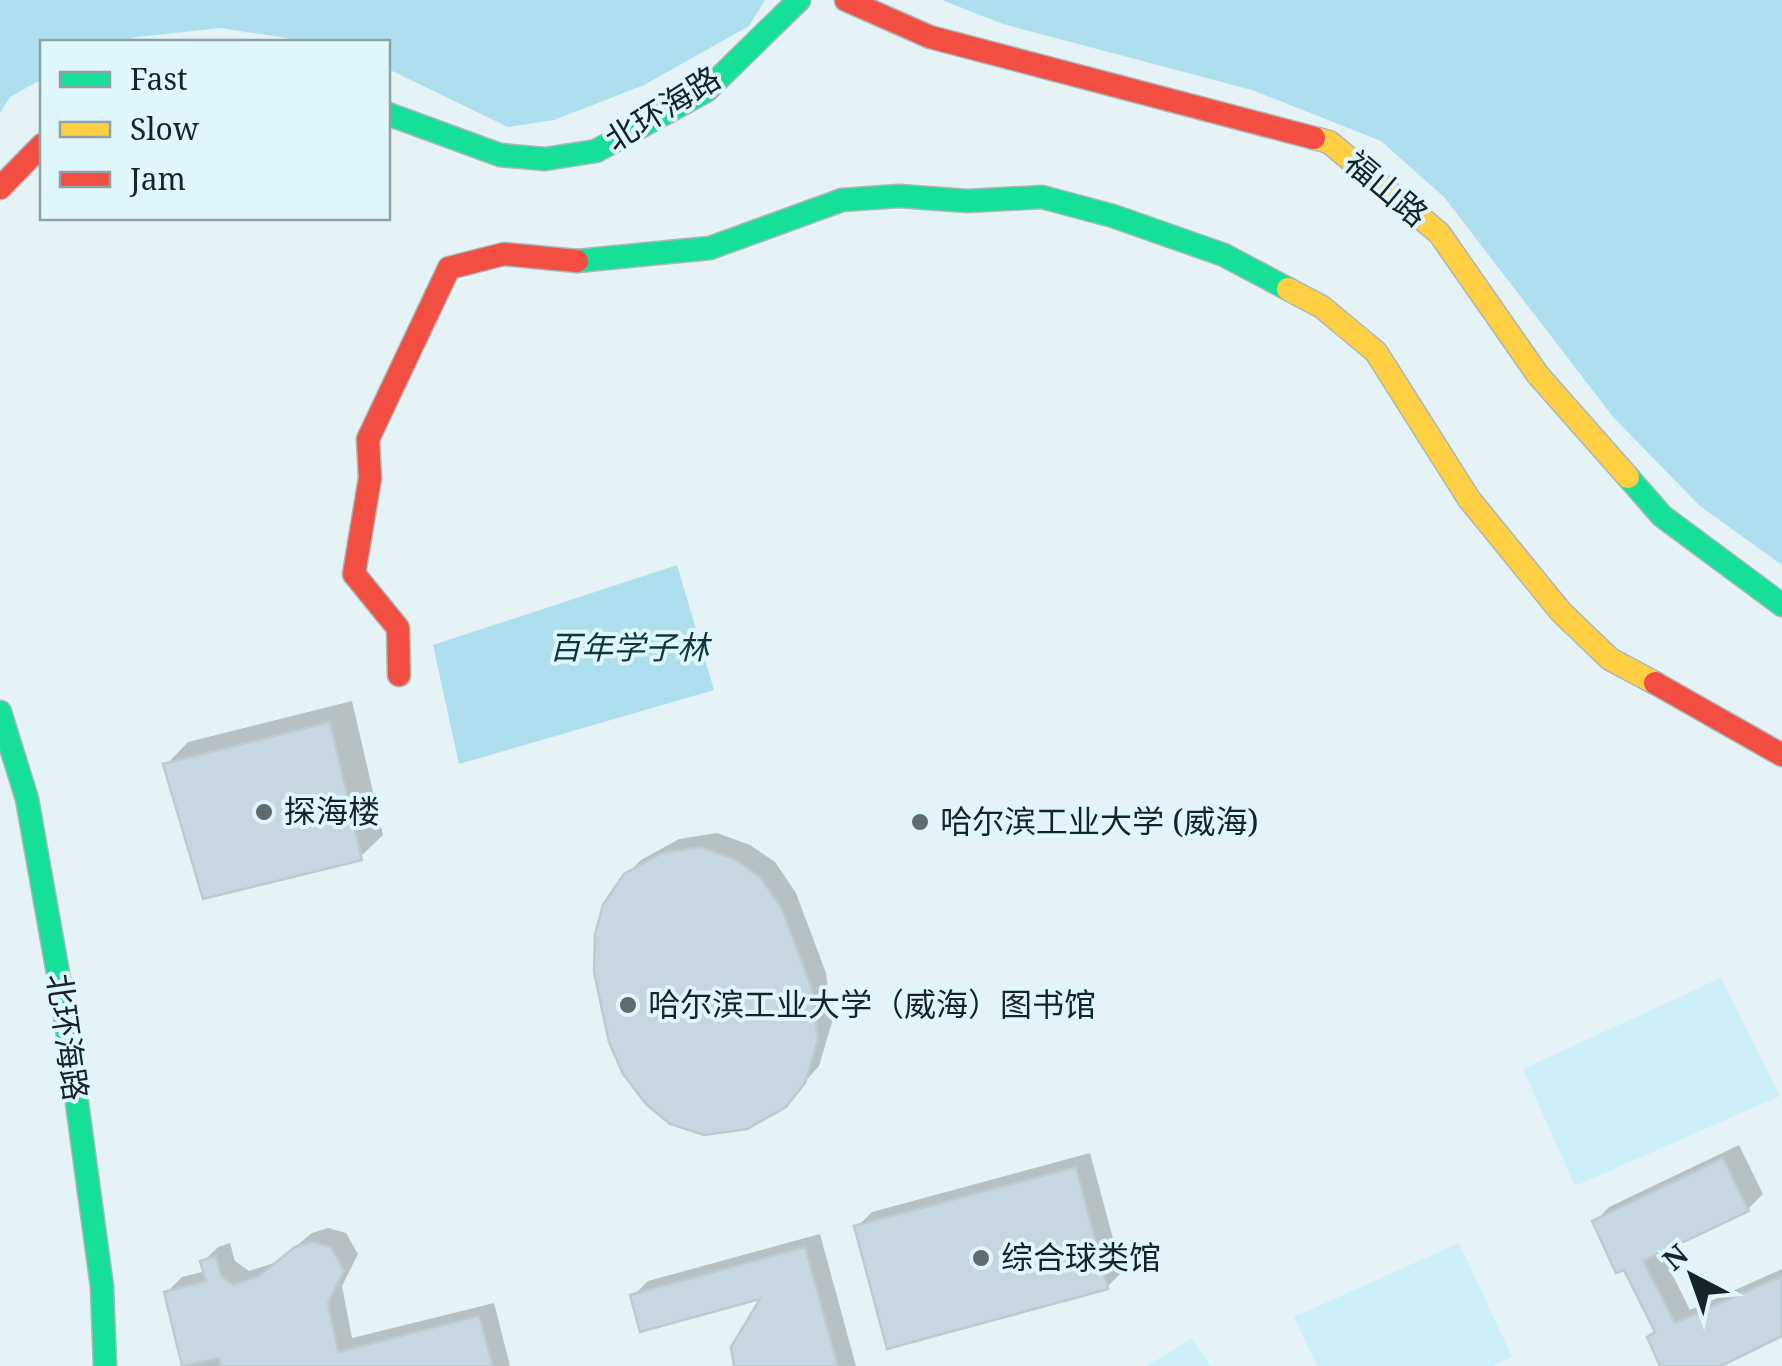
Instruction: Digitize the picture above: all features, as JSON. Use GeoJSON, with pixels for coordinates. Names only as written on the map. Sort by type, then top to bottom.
{"type":"FeatureCollection","features":[{"type":"Feature","properties":{"kind":"main road","name":"北环海路"},"geometry":{"type":"LineString","coordinates":[[390,115],[500,154],[545,158],[596,152],[706,91],[800,0]]}},
{"type":"Feature","properties":{"kind":"main road","name":"福山路"},"geometry":{"type":"LineString","coordinates":[[846,0],[930,37],[1328,142],[1439,233],[1538,375],[1662,516],[1782,604]]}},
{"type":"Feature","properties":{"kind":"main road"},"geometry":{"type":"LineString","coordinates":[[0,188],[40,147]]}},
{"type":"Feature","properties":{"kind":"main road"},"geometry":{"type":"LineString","coordinates":[[399,675],[398,628],[354,574],[370,478],[368,438],[449,268],[504,254],[582,262],[710,248],[842,200],[898,196],[968,201],[1042,198],[1113,216],[1224,255],[1322,308],[1376,352],[1469,498],[1573,624],[1610,659],[1782,755]]}},
{"type":"Feature","properties":{"kind":"main road","name":"北环海路"},"geometry":{"type":"LineString","coordinates":[[0,712],[27,800],[64,1007],[102,1287],[104,1366]]}},
{"type":"Feature","properties":{"kind":"shaded area"},"geometry":{"type":"Polygon","coordinates":[[[1721,978],[1780,1096],[1575,1186],[1523,1069],[1721,978]]]}},
{"type":"Feature","properties":{"kind":"shaded area"},"geometry":{"type":"Polygon","coordinates":[[[1459,1243],[1512,1357],[1492,1366],[1317,1366],[1294,1317],[1459,1243]]]}},
{"type":"Feature","properties":{"kind":"shaded area"},"geometry":{"type":"Polygon","coordinates":[[[1191,1339],[1211,1366],[1147,1366],[1191,1339]]]}},
{"type":"Feature","properties":{"kind":"green space"},"geometry":{"type":"Polygon","coordinates":[[[0,0],[765,0],[749,26],[644,85],[554,120],[508,127],[390,70],[390,40],[299,40],[221,28],[126,40],[40,40],[40,80],[10,97],[0,113],[0,0]]]}},
{"type":"Feature","properties":{"kind":"green space"},"geometry":{"type":"Polygon","coordinates":[[[942,0],[1782,0],[1782,565],[1700,506],[1614,418],[1444,197],[1381,141],[1252,90],[1003,24],[942,0]]]}},
{"type":"Feature","properties":{"kind":"green space","name":"百年学子林"},"geometry":{"type":"Polygon","coordinates":[[[677,565],[714,690],[459,764],[433,645],[677,565]]]}},
{"type":"Feature","properties":{"kind":"building","name":"探海楼"},"geometry":{"type":"Polygon","coordinates":[[[330,722],[362,860],[203,899],[163,764],[330,722]]]}},
{"type":"Feature","properties":{"kind":"building"},"geometry":{"type":"Polygon","coordinates":[[[701,847],[734,859],[760,877],[782,909],[812,989],[818,1039],[805,1083],[786,1107],[747,1129],[704,1135],[670,1124],[647,1105],[623,1074],[609,1042],[594,972],[595,934],[603,905],[624,874],[662,853],[701,847]]]}},
{"type":"Feature","properties":{"kind":"building"},"geometry":{"type":"Polygon","coordinates":[[[1723,1158],[1749,1211],[1643,1261],[1675,1323],[1782,1276],[1782,1336],[1721,1366],[1660,1366],[1647,1337],[1655,1332],[1624,1270],[1616,1273],[1592,1221],[1723,1158]]]}},
{"type":"Feature","properties":{"kind":"building","name":"综合球类馆"},"geometry":{"type":"Polygon","coordinates":[[[1076,1167],[1108,1289],[887,1349],[854,1226],[1076,1167]]]}},
{"type":"Feature","properties":{"kind":"building"},"geometry":{"type":"Polygon","coordinates":[[[312,1242],[331,1247],[344,1271],[328,1303],[338,1352],[479,1316],[493,1366],[221,1366],[219,1358],[182,1366],[164,1292],[206,1281],[200,1261],[216,1256],[221,1276],[233,1285],[259,1276],[295,1247],[312,1242]]]}},
{"type":"Feature","properties":{"kind":"building"},"geometry":{"type":"Polygon","coordinates":[[[805,1247],[838,1366],[734,1366],[731,1347],[760,1299],[640,1332],[630,1295],[805,1247]]]}},
{"type":"Feature","properties":{"kind":"traffic: fast"},"geometry":{"type":"LineString","coordinates":[[390,115],[500,155],[545,159],[596,151],[706,91],[799,0]]}},
{"type":"Feature","properties":{"kind":"traffic: fast"},"geometry":{"type":"LineString","coordinates":[[577,261],[710,248],[842,200],[899,196],[968,201],[1042,197],[1113,216],[1224,255],[1288,289]]}},
{"type":"Feature","properties":{"kind":"traffic: fast"},"geometry":{"type":"LineString","coordinates":[[1628,477],[1662,516],[1782,605]]}},
{"type":"Feature","properties":{"kind":"traffic: fast"},"geometry":{"type":"LineString","coordinates":[[0,712],[27,799],[64,1007],[102,1287],[105,1366]]}},
{"type":"Feature","properties":{"kind":"traffic: slow"},"geometry":{"type":"LineString","coordinates":[[1314,138],[1329,142],[1439,233],[1538,375],[1628,477]]}},
{"type":"Feature","properties":{"kind":"traffic: slow"},"geometry":{"type":"LineString","coordinates":[[1288,289],[1322,307],[1376,352],[1469,499],[1561,612],[1610,659],[1655,683]]}},
{"type":"Feature","properties":{"kind":"traffic: jam"},"geometry":{"type":"LineString","coordinates":[[846,0],[930,37],[1314,138]]}},
{"type":"Feature","properties":{"kind":"traffic: jam"},"geometry":{"type":"LineString","coordinates":[[0,188],[40,147]]}},
{"type":"Feature","properties":{"kind":"traffic: jam"},"geometry":{"type":"LineString","coordinates":[[399,675],[398,628],[354,574],[370,478],[368,439],[449,268],[504,254],[577,261]]}},
{"type":"Feature","properties":{"kind":"traffic: jam"},"geometry":{"type":"LineString","coordinates":[[1655,683],[1782,755]]}},
{"type":"Feature","properties":{"kind":"place","name":"探海楼"},"geometry":{"type":"Point","coordinates":[264,812]}},
{"type":"Feature","properties":{"kind":"place","name":"哈尔滨工业大学 (威海)"},"geometry":{"type":"Point","coordinates":[920,822]}},
{"type":"Feature","properties":{"kind":"place","name":"哈尔滨工业大学（威海）图书馆"},"geometry":{"type":"Point","coordinates":[628,1005]}},
{"type":"Feature","properties":{"kind":"place","name":"综合球类馆"},"geometry":{"type":"Point","coordinates":[981,1258]}}]}
